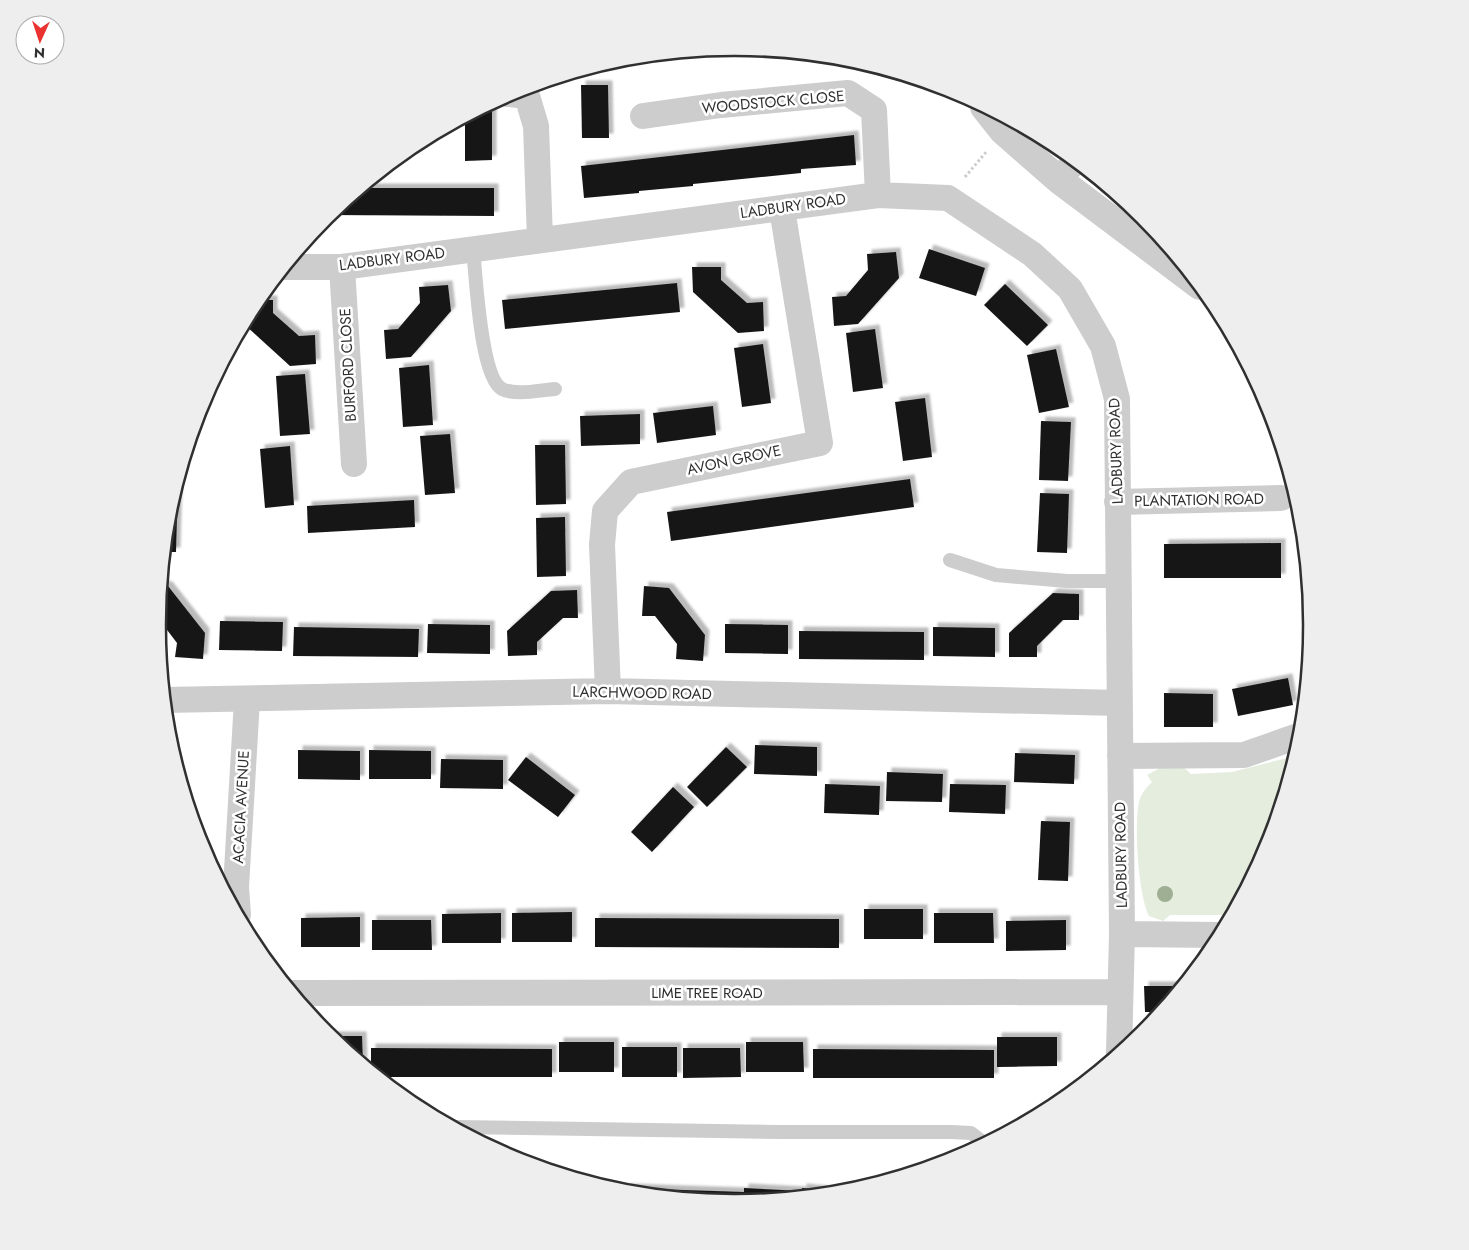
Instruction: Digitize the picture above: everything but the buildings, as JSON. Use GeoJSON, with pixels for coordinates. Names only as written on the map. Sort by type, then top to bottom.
{"type":"FeatureCollection","features":[{"type":"Feature","properties":{"kind":"street","name":"WOODSTOCK CLOSE"},"geometry":{"type":"LineString","coordinates":[[643,116],[721,105],[848,94],[874,110],[878,195]]}},
{"type":"Feature","properties":{"kind":"street"},"geometry":{"type":"LineString","coordinates":[[527,96],[536,126],[540,239]]}},
{"type":"Feature","properties":{"kind":"street"},"geometry":{"type":"LineString","coordinates":[[993,119],[1003,131],[1067,170],[1170,260]]}},
{"type":"Feature","properties":{"kind":"street","name":"LADBURY ROAD"},"geometry":{"type":"LineString","coordinates":[[293,267],[342,267],[878,195],[948,198],[1032,254],[1070,289],[1103,346],[1116,399],[1122,934],[1119,1044]]}},
{"type":"Feature","properties":{"kind":"street","name":"AVON GROVE"},"geometry":{"type":"LineString","coordinates":[[608,691],[602,545],[605,511],[630,482],[820,443],[782,208]]}},
{"type":"Feature","properties":{"kind":"street","name":"BURFORD CLOSE"},"geometry":{"type":"LineString","coordinates":[[342,267],[354,464]]}},
{"type":"Feature","properties":{"kind":"street","name":"PLANTATION ROAD"},"geometry":{"type":"LineString","coordinates":[[1118,502],[1281,498]]}},
{"type":"Feature","properties":{"kind":"street","name":"LARCHWOOD ROAD"},"geometry":{"type":"LineString","coordinates":[[171,700],[247,700],[608,691],[1119,703]]}},
{"type":"Feature","properties":{"kind":"street","name":"ACACIA AVENUE"},"geometry":{"type":"LineString","coordinates":[[230,887],[247,700]]}},
{"type":"Feature","properties":{"kind":"street"},"geometry":{"type":"LineString","coordinates":[[1120,756],[1244,755],[1291,738]]}},
{"type":"Feature","properties":{"kind":"street"},"geometry":{"type":"LineString","coordinates":[[1122,934],[1210,936]]}},
{"type":"Feature","properties":{"kind":"street","name":"LIME TREE ROAD"},"geometry":{"type":"LineString","coordinates":[[301,993],[1120,992]]}},
{"type":"Feature","properties":{"kind":"lane"},"geometry":{"type":"LineString","coordinates":[[473,249],[485,360],[494,380],[502,389],[521,392],[555,389]]}},
{"type":"Feature","properties":{"kind":"lane"},"geometry":{"type":"LineString","coordinates":[[950,560],[996,575],[1067,581],[1118,581]]}},
{"type":"Feature","properties":{"kind":"lane"},"geometry":{"type":"LineString","coordinates":[[468,1127],[770,1132],[951,1132],[971,1133],[978,1138]]}},
{"type":"Feature","properties":{"kind":"path"},"geometry":{"type":"LineString","coordinates":[[948,198],[1003,131]]}},
{"type":"Feature","properties":{"kind":"green space"},"geometry":{"type":"Polygon","coordinates":[[[1287,758],[1273,808],[1260,843],[1245,877],[1227,909],[1223,915],[1170,915],[1163,921],[1149,916],[1142,892],[1137,843],[1139,802],[1144,791],[1152,782],[1147,775],[1164,766],[1181,765],[1191,774],[1232,772],[1287,758]]]}}]}
